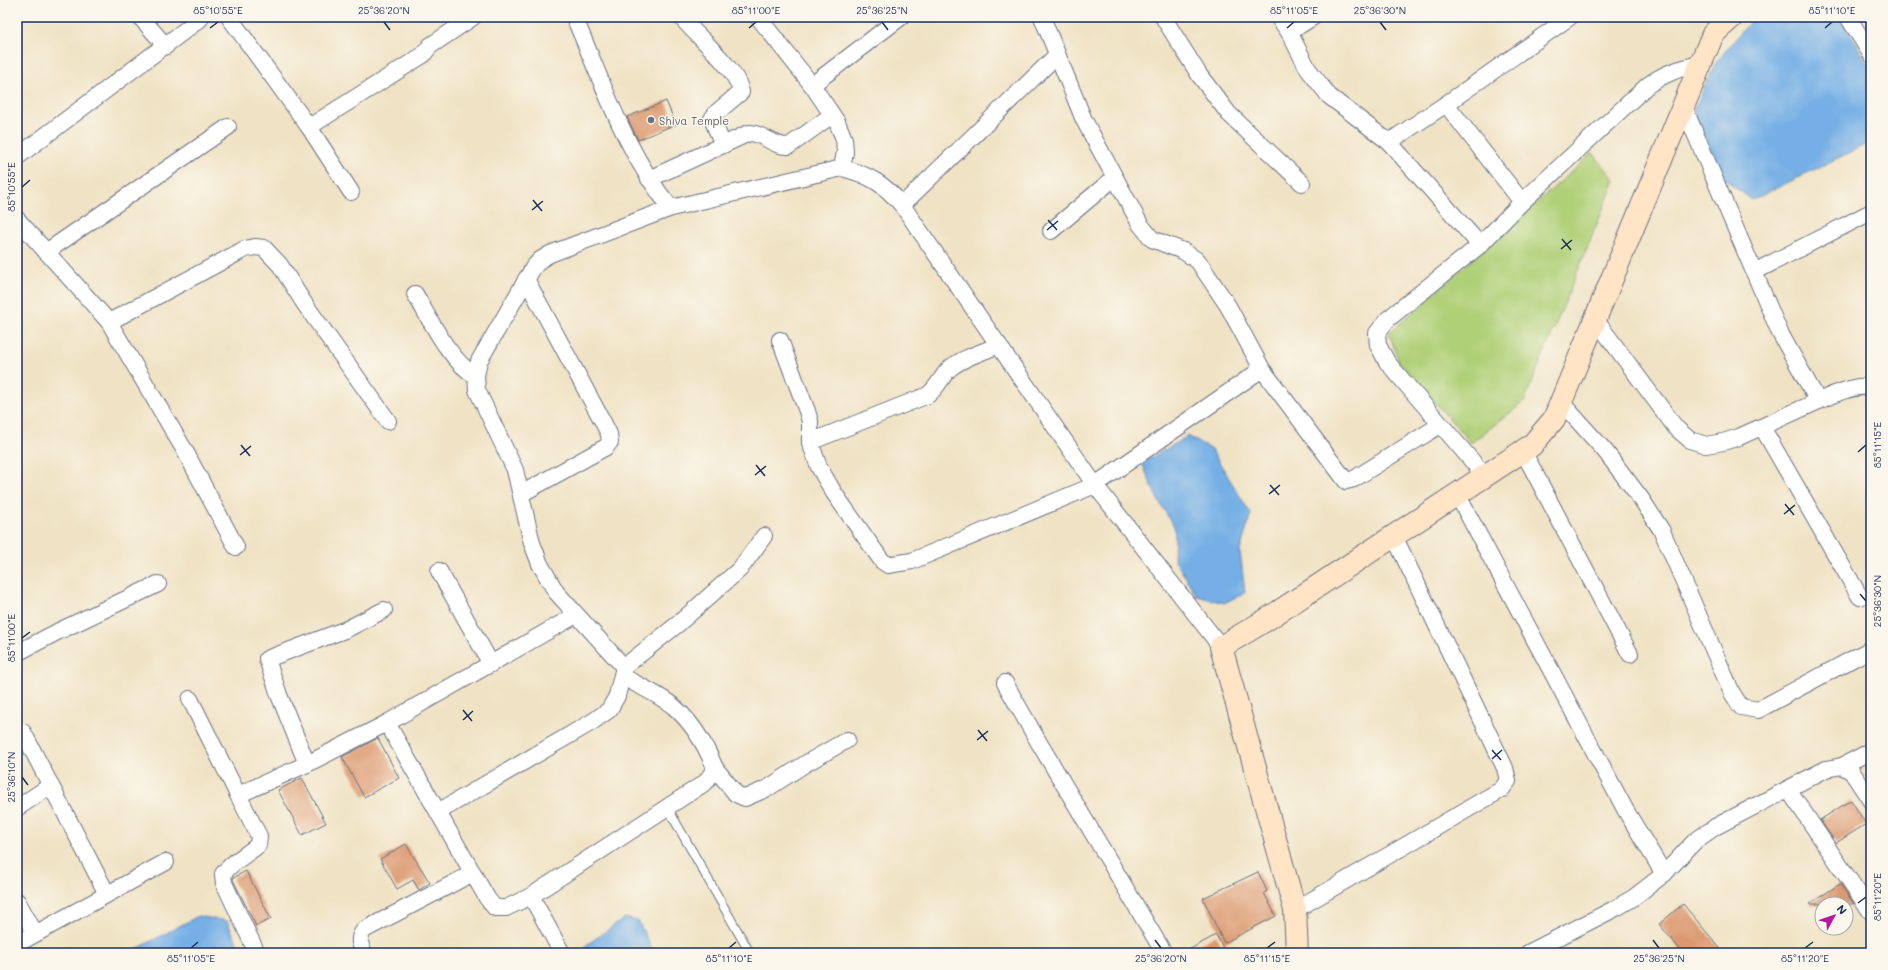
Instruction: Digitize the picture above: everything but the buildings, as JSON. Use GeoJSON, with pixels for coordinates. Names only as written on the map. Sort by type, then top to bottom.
{"type":"FeatureCollection","features":[{"type":"Feature","properties":{"kind":"main road"},"geometry":{"type":"LineString","coordinates":[[1297,953],[1295,910],[1221,648],[1532,445],[1554,419],[1713,34],[1732,17]]}},
{"type":"Feature","properties":{"kind":"street"},"geometry":{"type":"LineString","coordinates":[[140,17],[166,46]]}},
{"type":"Feature","properties":{"kind":"street"},"geometry":{"type":"LineString","coordinates":[[229,17],[309,127],[351,192]]}},
{"type":"Feature","properties":{"kind":"street"},"geometry":{"type":"LineString","coordinates":[[309,127],[423,55],[430,46],[473,17]]}},
{"type":"Feature","properties":{"kind":"street"},"geometry":{"type":"LineString","coordinates":[[574,17],[619,122],[649,179],[671,208]]}},
{"type":"Feature","properties":{"kind":"street"},"geometry":{"type":"LineString","coordinates":[[682,17],[740,85],[741,92],[716,113],[712,119],[723,145]]}},
{"type":"Feature","properties":{"kind":"street"},"geometry":{"type":"LineString","coordinates":[[758,17],[812,85],[832,115],[844,139],[845,152],[842,168]]}},
{"type":"Feature","properties":{"kind":"street"},"geometry":{"type":"LineString","coordinates":[[812,85],[901,17]]}},
{"type":"Feature","properties":{"kind":"street"},"geometry":{"type":"LineString","coordinates":[[1042,17],[1056,55],[1084,120],[1140,224],[1152,239],[1183,251],[1198,261],[1228,306],[1262,369],[1346,481],[1354,479],[1440,425]]}},
{"type":"Feature","properties":{"kind":"street"},"geometry":{"type":"LineString","coordinates":[[1163,17],[1200,76],[1229,114],[1302,183]]}},
{"type":"Feature","properties":{"kind":"street"},"geometry":{"type":"LineString","coordinates":[[1278,17],[1289,32],[1308,69],[1329,96],[1389,142],[1480,245]]}},
{"type":"Feature","properties":{"kind":"street"},"geometry":{"type":"LineString","coordinates":[[1289,32],[1313,17]]}},
{"type":"Feature","properties":{"kind":"street"},"geometry":{"type":"LineString","coordinates":[[1389,142],[1570,17]]}},
{"type":"Feature","properties":{"kind":"street"},"geometry":{"type":"LineString","coordinates":[[1848,17],[1871,54]]}},
{"type":"Feature","properties":{"kind":"street"},"geometry":{"type":"LineString","coordinates":[[17,157],[200,19]]}},
{"type":"Feature","properties":{"kind":"street"},"geometry":{"type":"LineString","coordinates":[[902,205],[1056,55]]}},
{"type":"Feature","properties":{"kind":"street"},"geometry":{"type":"LineString","coordinates":[[1485,476],[1387,362],[1378,345],[1377,333],[1388,319],[1480,245],[1522,202],[1648,85],[1662,75],[1677,69],[1700,64]]}},
{"type":"Feature","properties":{"kind":"street"},"geometry":{"type":"LineString","coordinates":[[1446,104],[1522,202]]}},
{"type":"Feature","properties":{"kind":"street"},"geometry":{"type":"LineString","coordinates":[[1683,105],[1780,333],[1818,401]]}},
{"type":"Feature","properties":{"kind":"street"},"geometry":{"type":"LineString","coordinates":[[649,179],[749,133],[758,133],[782,146],[789,146],[832,115]]}},
{"type":"Feature","properties":{"kind":"street"},"geometry":{"type":"LineString","coordinates":[[46,252],[228,127]]}},
{"type":"Feature","properties":{"kind":"street"},"geometry":{"type":"LineString","coordinates":[[847,740],[805,764],[768,788],[745,798],[736,794],[715,768],[699,737],[674,707],[623,672],[556,592],[540,564],[532,543],[515,470],[477,390],[476,376],[479,360],[526,279],[540,260],[550,254],[671,208],[842,168],[861,172],[888,189],[902,205],[1095,485],[1221,648]]}},
{"type":"Feature","properties":{"kind":"street"},"geometry":{"type":"LineString","coordinates":[[1051,231],[1114,178]]}},
{"type":"Feature","properties":{"kind":"street"},"geometry":{"type":"LineString","coordinates":[[1754,272],[1871,212]]}},
{"type":"Feature","properties":{"kind":"street"},"geometry":{"type":"LineString","coordinates":[[17,219],[109,322],[185,451],[236,547]]}},
{"type":"Feature","properties":{"kind":"street"},"geometry":{"type":"LineString","coordinates":[[109,322],[245,249],[256,247],[264,248],[280,265],[304,303],[388,421]]}},
{"type":"Feature","properties":{"kind":"street"},"geometry":{"type":"LineString","coordinates":[[521,494],[606,447],[610,442],[609,434],[603,422],[526,279]]}},
{"type":"Feature","properties":{"kind":"street"},"geometry":{"type":"LineString","coordinates":[[414,294],[454,357],[466,370],[476,376]]}},
{"type":"Feature","properties":{"kind":"street"},"geometry":{"type":"LineString","coordinates":[[1595,319],[1676,428],[1690,440],[1706,446],[1739,437],[1818,401],[1847,390],[1866,386],[1871,388]]}},
{"type":"Feature","properties":{"kind":"street"},"geometry":{"type":"LineString","coordinates":[[780,340],[809,416],[810,442],[819,467],[834,493],[882,561],[888,566],[912,561],[926,556],[1095,485],[1262,369]]}},
{"type":"Feature","properties":{"kind":"street"},"geometry":{"type":"LineString","coordinates":[[810,442],[928,395],[936,389],[948,370],[956,364],[999,345]]}},
{"type":"Feature","properties":{"kind":"street"},"geometry":{"type":"LineString","coordinates":[[1561,402],[1605,451],[1642,500],[1662,530],[1732,693],[1741,707],[1758,710],[1871,649]]}},
{"type":"Feature","properties":{"kind":"street"},"geometry":{"type":"LineString","coordinates":[[1762,427],[1860,597]]}},
{"type":"Feature","properties":{"kind":"street"},"geometry":{"type":"LineString","coordinates":[[1523,451],[1630,654]]}},
{"type":"Feature","properties":{"kind":"street"},"geometry":{"type":"LineString","coordinates":[[1457,494],[1626,810],[1664,874]]}},
{"type":"Feature","properties":{"kind":"street"},"geometry":{"type":"LineString","coordinates":[[438,812],[608,710],[617,696],[623,672],[740,569],[764,536]]}},
{"type":"Feature","properties":{"kind":"street"},"geometry":{"type":"LineString","coordinates":[[1295,910],[1501,790],[1508,781],[1505,768],[1394,536]]}},
{"type":"Feature","properties":{"kind":"street"},"geometry":{"type":"LineString","coordinates":[[439,571],[491,664]]}},
{"type":"Feature","properties":{"kind":"street"},"geometry":{"type":"LineString","coordinates":[[17,653],[57,632],[158,584]]}},
{"type":"Feature","properties":{"kind":"street"},"geometry":{"type":"LineString","coordinates":[[307,764],[267,659],[347,629],[384,610]]}},
{"type":"Feature","properties":{"kind":"street"},"geometry":{"type":"LineString","coordinates":[[238,795],[307,764],[387,723],[576,615]]}},
{"type":"Feature","properties":{"kind":"street"},"geometry":{"type":"LineString","coordinates":[[1005,683],[1038,741],[1151,928],[1164,953]]}},
{"type":"Feature","properties":{"kind":"street"},"geometry":{"type":"LineString","coordinates":[[190,699],[259,836],[258,845],[227,868],[223,874],[224,883],[257,953]]}},
{"type":"Feature","properties":{"kind":"street"},"geometry":{"type":"LineString","coordinates":[[387,723],[487,898],[495,908],[506,908],[531,896],[706,782],[715,768]]}},
{"type":"Feature","properties":{"kind":"street"},"geometry":{"type":"LineString","coordinates":[[23,732],[107,894]]}},
{"type":"Feature","properties":{"kind":"street"},"geometry":{"type":"LineString","coordinates":[[1532,952],[1616,908],[1664,874],[1695,841],[1710,830],[1826,769],[1842,766],[1871,751]]}},
{"type":"Feature","properties":{"kind":"street"},"geometry":{"type":"LineString","coordinates":[[1842,766],[1852,772],[1871,801]]}},
{"type":"Feature","properties":{"kind":"street"},"geometry":{"type":"LineString","coordinates":[[17,808],[50,786]]}},
{"type":"Feature","properties":{"kind":"street"},"geometry":{"type":"LineString","coordinates":[[1788,789],[1871,912]]}},
{"type":"Feature","properties":{"kind":"street"},"geometry":{"type":"LineString","coordinates":[[17,944],[166,862]]}},
{"type":"Feature","properties":{"kind":"street"},"geometry":{"type":"LineString","coordinates":[[364,953],[359,942],[359,935],[364,930],[473,873]]}},
{"type":"Feature","properties":{"kind":"street"},"geometry":{"type":"LineString","coordinates":[[531,896],[562,953]]}},
{"type":"Feature","properties":{"kind":"street"},"geometry":{"type":"LineString","coordinates":[[17,901],[35,934]]}},
{"type":"Feature","properties":{"kind":"lane"},"geometry":{"type":"LineString","coordinates":[[667,807],[750,953]]}},
{"type":"Feature","properties":{"kind":"green space"},"geometry":{"type":"Polygon","coordinates":[[[1593,153],[1615,180],[1524,402],[1471,443],[1399,362],[1389,333],[1593,153]]]}},
{"type":"Feature","properties":{"kind":"water"},"geometry":{"type":"Polygon","coordinates":[[[1754,17],[1840,17],[1871,69],[1871,142],[1752,200],[1723,178],[1693,111],[1717,61],[1754,17]]]}},
{"type":"Feature","properties":{"kind":"water"},"geometry":{"type":"Polygon","coordinates":[[[1188,436],[1211,449],[1251,514],[1240,551],[1245,593],[1224,603],[1197,596],[1174,559],[1175,529],[1156,496],[1142,463],[1188,436]]]}},
{"type":"Feature","properties":{"kind":"water"},"geometry":{"type":"Polygon","coordinates":[[[198,916],[227,921],[242,953],[129,953],[198,916]]]}},
{"type":"Feature","properties":{"kind":"water"},"geometry":{"type":"Polygon","coordinates":[[[625,918],[638,921],[654,953],[583,953],[586,945],[625,918]]]}},
{"type":"Feature","properties":{"kind":"place","name":"Shiva Temple"},"geometry":{"type":"Point","coordinates":[651,120]}}]}
